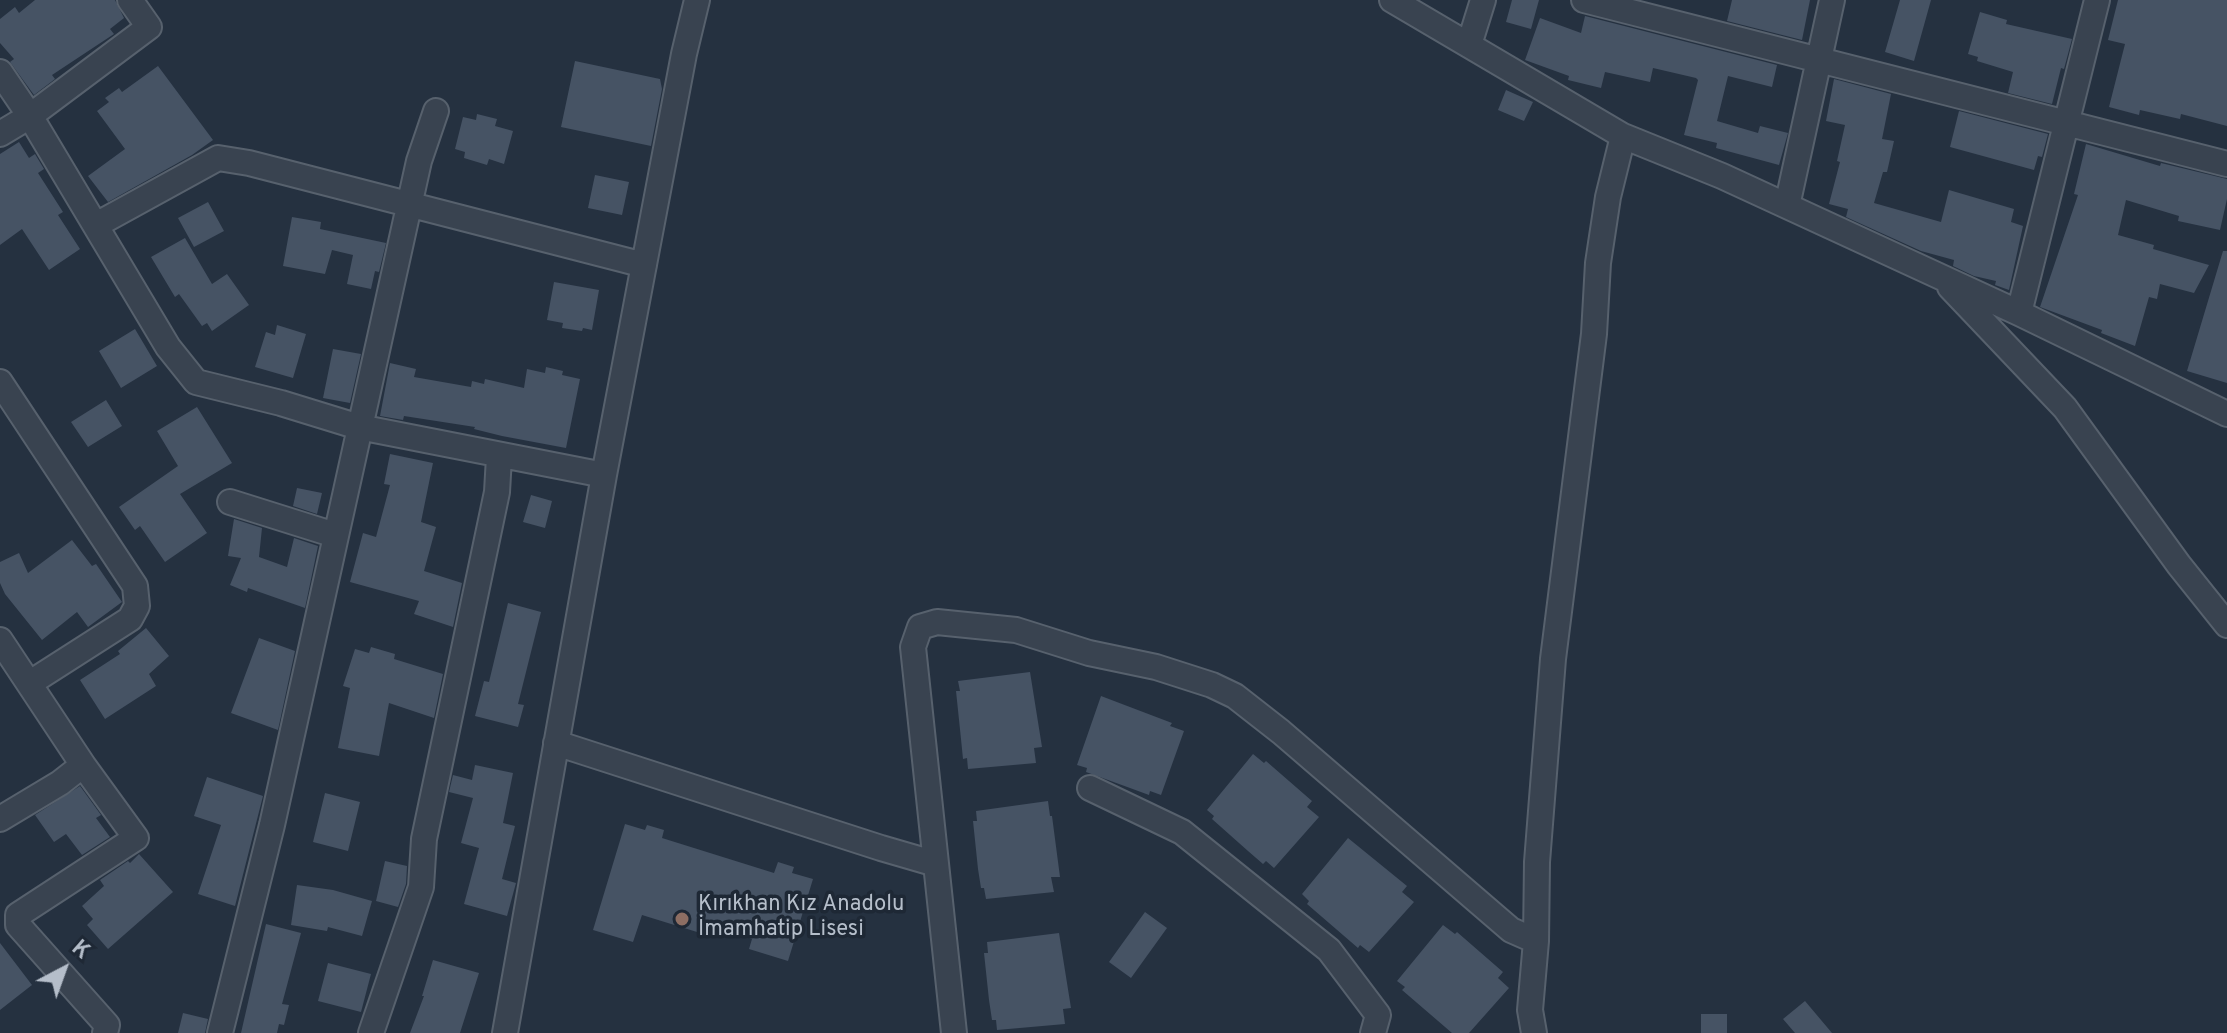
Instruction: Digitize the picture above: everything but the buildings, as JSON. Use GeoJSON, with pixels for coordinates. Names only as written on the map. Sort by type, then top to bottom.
{"type":"FeatureCollection","features":[{"type":"Feature","properties":{"kind":"street"},"geometry":{"type":"LineString","coordinates":[[0,134],[30,116],[149,27],[130,0]]}},
{"type":"Feature","properties":{"kind":"street"},"geometry":{"type":"LineString","coordinates":[[505,1033],[604,475],[697,0]]}},
{"type":"Feature","properties":{"kind":"street"},"geometry":{"type":"LineString","coordinates":[[1392,0],[1623,136],[1722,176],[2019,313],[2227,414]]}},
{"type":"Feature","properties":{"kind":"street"},"geometry":{"type":"LineString","coordinates":[[1469,45],[1483,0]]}},
{"type":"Feature","properties":{"kind":"street"},"geometry":{"type":"LineString","coordinates":[[1584,0],[2227,164]]}},
{"type":"Feature","properties":{"kind":"street"},"geometry":{"type":"LineString","coordinates":[[1787,206],[1832,0]]}},
{"type":"Feature","properties":{"kind":"street"},"geometry":{"type":"LineString","coordinates":[[2019,313],[2097,0]]}},
{"type":"Feature","properties":{"kind":"street"},"geometry":{"type":"LineString","coordinates":[[0,72],[30,116],[168,347],[196,382],[359,427],[499,457],[604,475]]}},
{"type":"Feature","properties":{"kind":"street"},"geometry":{"type":"LineString","coordinates":[[220,1033],[272,825],[419,161],[436,111]]}},
{"type":"Feature","properties":{"kind":"street"},"geometry":{"type":"LineString","coordinates":[[1534,1033],[1530,1010],[1536,941],[1537,862],[1553,659],[1594,334],[1598,263],[1608,197],[1623,136]]}},
{"type":"Feature","properties":{"kind":"street"},"geometry":{"type":"LineString","coordinates":[[96,225],[218,158],[249,163],[644,265]]}},
{"type":"Feature","properties":{"kind":"street"},"geometry":{"type":"LineString","coordinates":[[1941,278],[2065,408],[2179,565],[2227,625]]}},
{"type":"Feature","properties":{"kind":"street"},"geometry":{"type":"LineString","coordinates":[[0,382],[135,586],[137,606],[130,619],[30,683]]}},
{"type":"Feature","properties":{"kind":"street"},"geometry":{"type":"LineString","coordinates":[[371,1033],[421,887],[424,839],[497,492],[499,457]]}},
{"type":"Feature","properties":{"kind":"street"},"geometry":{"type":"LineString","coordinates":[[230,502],[335,535]]}},
{"type":"Feature","properties":{"kind":"street"},"geometry":{"type":"LineString","coordinates":[[954,1033],[913,647],[920,627],[937,622],[1016,630],[1089,653],[1156,667],[1212,685],[1235,696],[1511,930],[1536,941]]}},
{"type":"Feature","properties":{"kind":"street"},"geometry":{"type":"LineString","coordinates":[[0,640],[136,838],[18,915],[18,925]]}},
{"type":"Feature","properties":{"kind":"street"},"geometry":{"type":"LineString","coordinates":[[556,743],[936,864]]}},
{"type":"Feature","properties":{"kind":"street"},"geometry":{"type":"LineString","coordinates":[[0,819],[60,783],[83,765]]}},
{"type":"Feature","properties":{"kind":"street"},"geometry":{"type":"LineString","coordinates":[[1090,788],[1182,832],[1329,950],[1378,1015],[1373,1033]]}},
{"type":"Feature","properties":{"kind":"street"},"geometry":{"type":"LineString","coordinates":[[0,899],[18,925],[107,1025],[105,1033]]}},
{"type":"Feature","properties":{"kind":"place","name":"Kırıkhan Kız Anadolu İmamhatip Lisesi"},"geometry":{"type":"Point","coordinates":[682,919]}}]}
